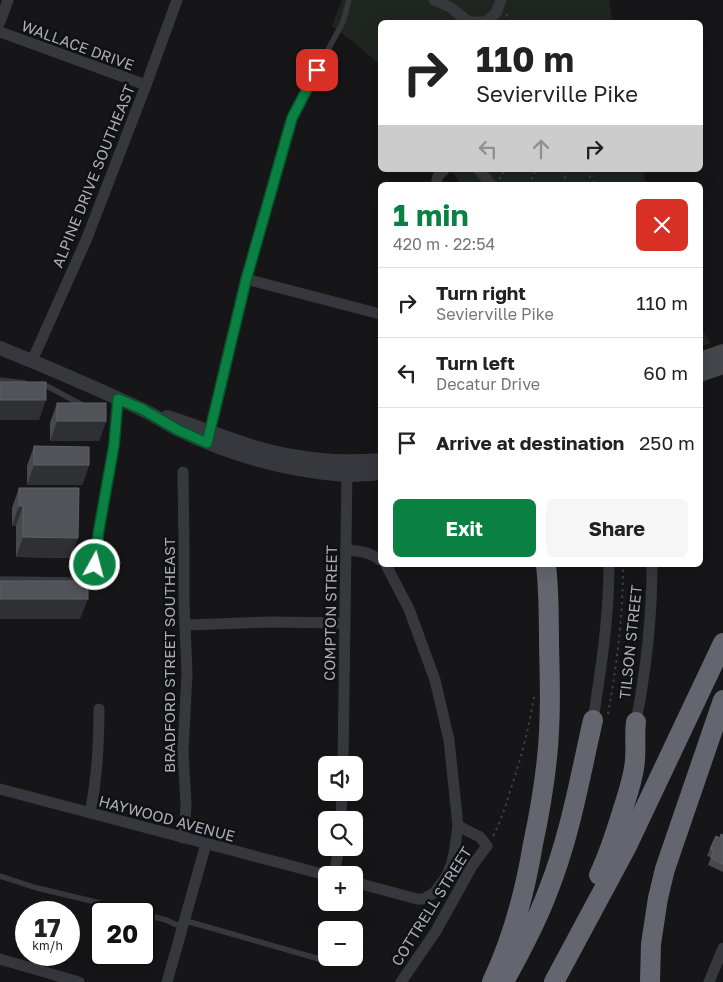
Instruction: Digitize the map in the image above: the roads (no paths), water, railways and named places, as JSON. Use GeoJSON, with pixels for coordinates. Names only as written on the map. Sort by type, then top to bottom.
{"type":"FeatureCollection","features":[{"type":"Feature","properties":{"kind":"highway"},"geometry":{"type":"LineString","coordinates":[[492,982],[517,916],[533,849],[547,759],[550,681],[546,567]]}},
{"type":"Feature","properties":{"kind":"highway"},"geometry":{"type":"LineString","coordinates":[[553,982],[627,846],[723,643]]}},
{"type":"Feature","properties":{"kind":"highway"},"geometry":{"type":"LineString","coordinates":[[650,982],[651,944],[658,898],[665,869],[723,700]]}},
{"type":"Feature","properties":{"kind":"highway"},"geometry":{"type":"LineString","coordinates":[[504,982],[537,918],[555,874],[600,719]]}},
{"type":"Feature","properties":{"kind":"highway"},"geometry":{"type":"LineString","coordinates":[[553,982],[604,865],[619,822],[635,767],[634,733],[636,722]]}},
{"type":"Feature","properties":{"kind":"main road"},"geometry":{"type":"LineString","coordinates":[[703,359],[723,352]]}},
{"type":"Feature","properties":{"kind":"main road"},"geometry":{"type":"LineString","coordinates":[[703,373],[723,366]]}},
{"type":"Feature","properties":{"kind":"street"},"geometry":{"type":"LineString","coordinates":[[0,22],[8,0]]}},
{"type":"Feature","properties":{"kind":"street","name":"ALPINE DRIVE SOUTHEAST"},"geometry":{"type":"LineString","coordinates":[[32,361],[87,238],[177,0]]}},
{"type":"Feature","properties":{"kind":"street"},"geometry":{"type":"LineString","coordinates":[[434,0],[450,6],[467,20]]}},
{"type":"Feature","properties":{"kind":"street"},"geometry":{"type":"LineString","coordinates":[[488,20],[496,13],[501,0]]}},
{"type":"Feature","properties":{"kind":"street","name":"WALLACE DRIVE"},"geometry":{"type":"LineString","coordinates":[[0,32],[146,85]]}},
{"type":"Feature","properties":{"kind":"street"},"geometry":{"type":"LineString","coordinates":[[481,172],[489,182]]}},
{"type":"Feature","properties":{"kind":"street"},"geometry":{"type":"LineString","coordinates":[[246,280],[378,313]]}},
{"type":"Feature","properties":{"kind":"street"},"geometry":{"type":"LineString","coordinates":[[0,348],[142,409],[178,430],[209,437],[253,459],[309,470],[347,468],[378,460]]}},
{"type":"Feature","properties":{"kind":"street"},"geometry":{"type":"LineString","coordinates":[[347,468],[378,473]]}},
{"type":"Feature","properties":{"kind":"street","name":"COMPTON STREET"},"geometry":{"type":"LineString","coordinates":[[342,756],[347,468]]}},
{"type":"Feature","properties":{"kind":"street","name":"BRADFORD STREET SOUTHEAST"},"geometry":{"type":"LineString","coordinates":[[183,472],[184,603],[187,673],[183,751],[186,804],[183,838]]}},
{"type":"Feature","properties":{"kind":"street"},"geometry":{"type":"LineString","coordinates":[[346,550],[364,551],[378,558]]}},
{"type":"Feature","properties":{"kind":"street"},"geometry":{"type":"LineString","coordinates":[[363,884],[417,899],[428,897],[439,888],[452,865],[458,826],[448,740],[435,680],[409,610],[387,567]]}},
{"type":"Feature","properties":{"kind":"street","name":"TILSON STREET"},"geometry":{"type":"LineString","coordinates":[[600,719],[609,567]]}},
{"type":"Feature","properties":{"kind":"street","name":"TILSON STREET"},"geometry":{"type":"LineString","coordinates":[[636,722],[645,669],[652,567]]}},
{"type":"Feature","properties":{"kind":"street"},"geometry":{"type":"LineString","coordinates":[[186,625],[268,622],[344,623]]}},
{"type":"Feature","properties":{"kind":"street"},"geometry":{"type":"LineString","coordinates":[[90,813],[95,791],[99,709]]}},
{"type":"Feature","properties":{"kind":"street","name":"HAYWOOD AVENUE"},"geometry":{"type":"LineString","coordinates":[[0,789],[318,873]]}},
{"type":"Feature","properties":{"kind":"street","name":"COTTRELL STREET"},"geometry":{"type":"LineString","coordinates":[[400,982],[436,931],[472,866],[487,846],[480,837],[458,826]]}},
{"type":"Feature","properties":{"kind":"street"},"geometry":{"type":"LineString","coordinates":[[167,982],[206,844]]}},
{"type":"Feature","properties":{"kind":"street"},"geometry":{"type":"LineString","coordinates":[[709,982],[723,948]]}},
{"type":"Feature","properties":{"kind":"street"},"geometry":{"type":"LineString","coordinates":[[0,959],[79,982]]}},
{"type":"Feature","properties":{"kind":"lane"},"geometry":{"type":"LineString","coordinates":[[209,437],[246,280],[292,118],[343,22],[349,0]]}},
{"type":"Feature","properties":{"kind":"lane"},"geometry":{"type":"LineString","coordinates":[[0,380],[47,386],[84,406]]}},
{"type":"Feature","properties":{"kind":"lane"},"geometry":{"type":"LineString","coordinates":[[0,579],[75,580],[84,578],[90,573],[98,555],[98,535],[114,445],[118,399]]}},
{"type":"Feature","properties":{"kind":"lane"},"geometry":{"type":"LineString","coordinates":[[0,876],[37,888],[92,901]]}},
{"type":"Feature","properties":{"kind":"lane"},"geometry":{"type":"LineString","coordinates":[[155,917],[177,925],[190,922],[318,959]]}}]}
